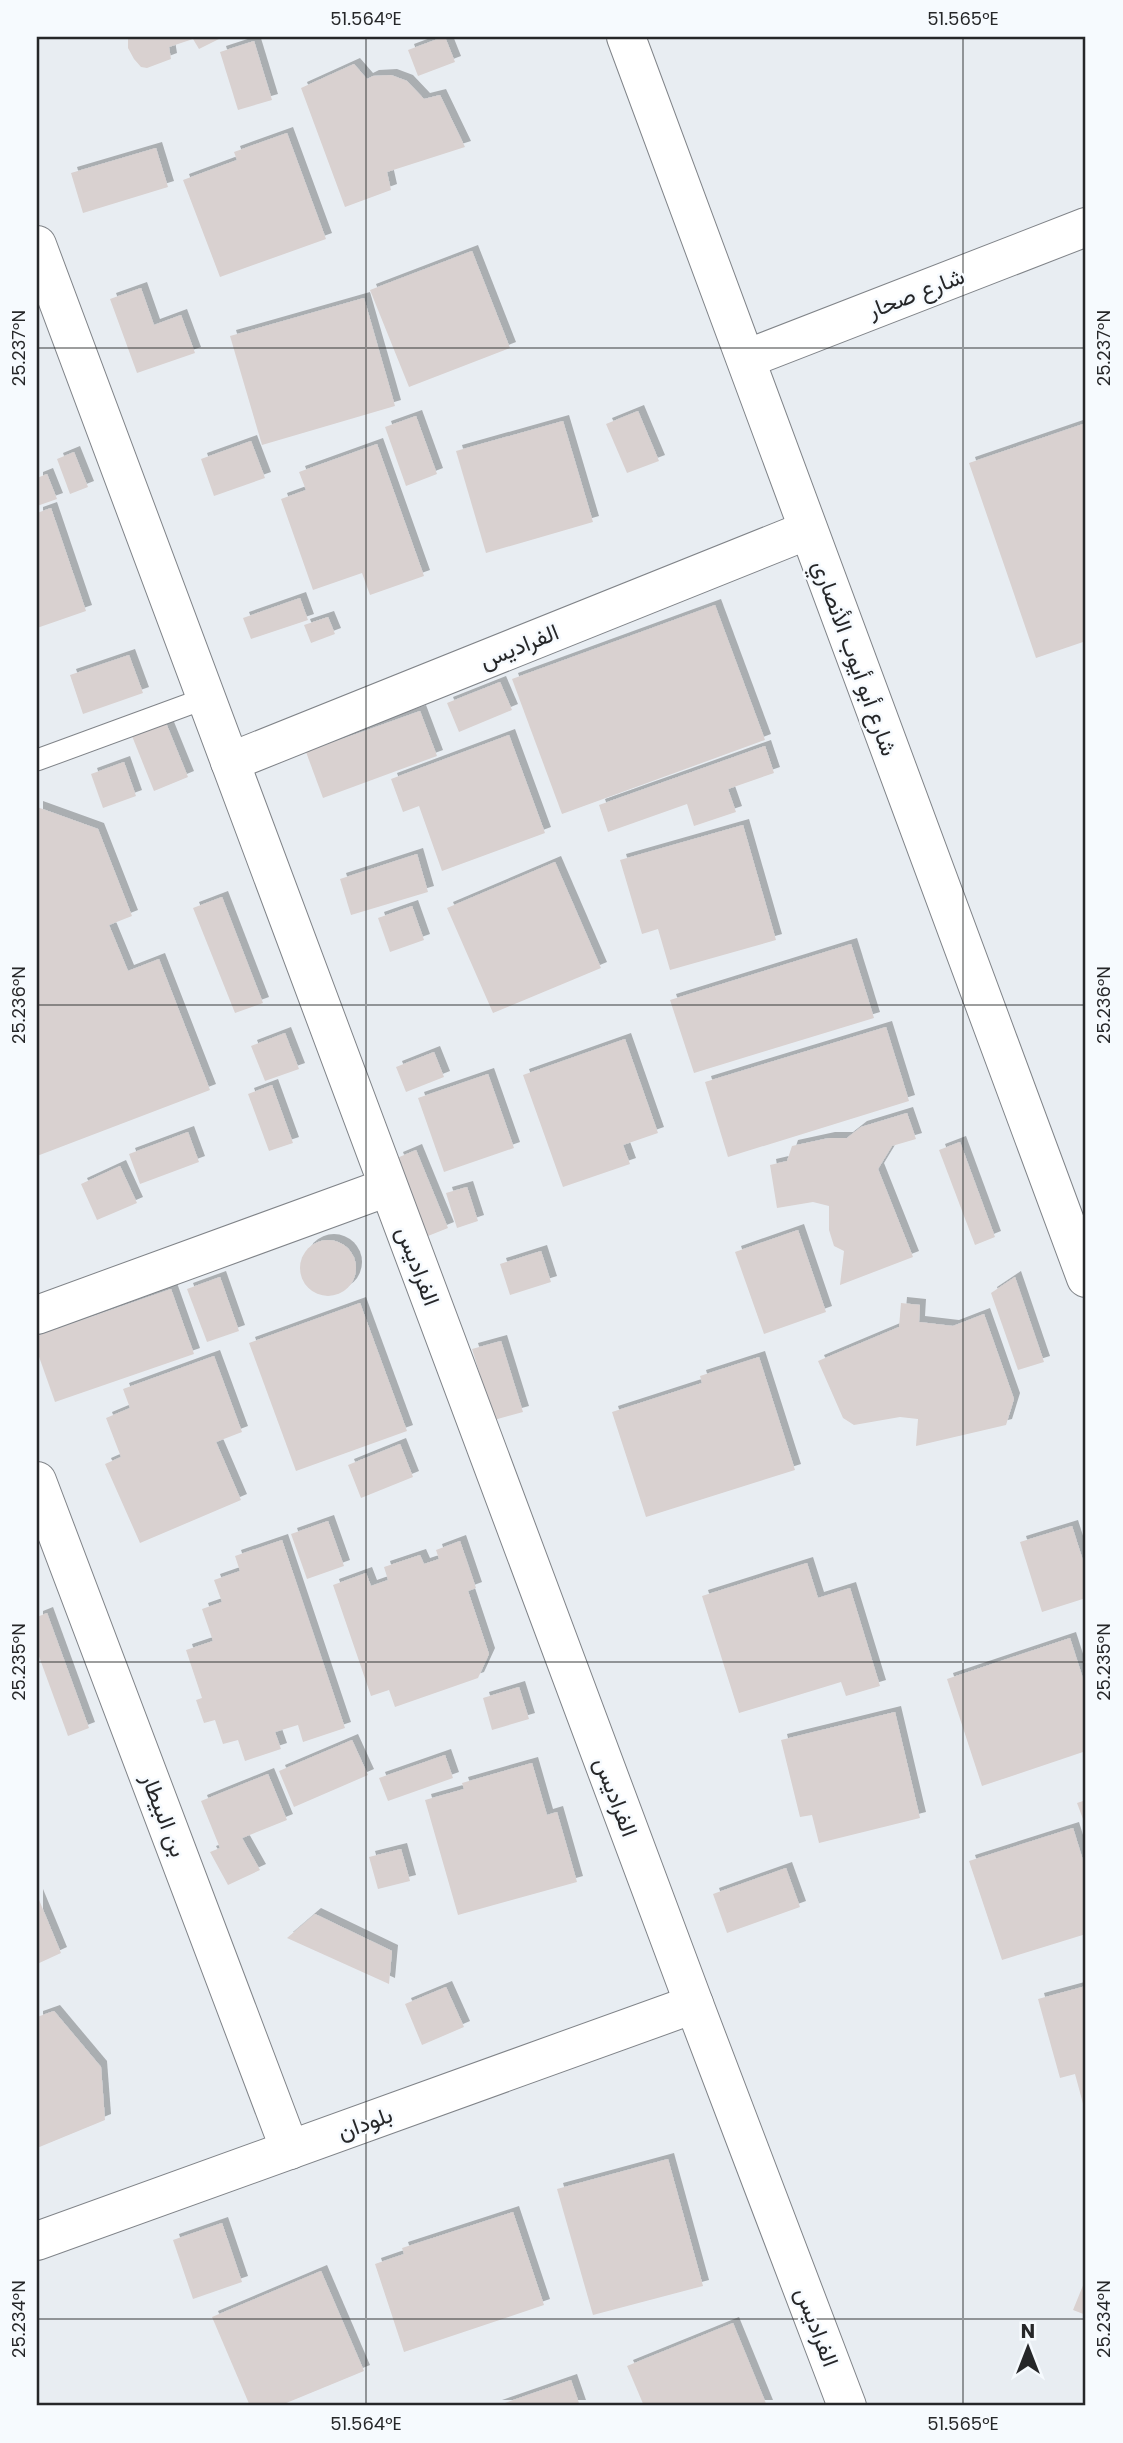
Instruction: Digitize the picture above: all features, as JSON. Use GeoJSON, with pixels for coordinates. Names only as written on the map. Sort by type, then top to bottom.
{"type":"FeatureCollection","features":[{"type":"Feature","properties":{"kind":"street","name":"شارع أبو أيوب الأنصاري"},"geometry":{"type":"LineString","coordinates":[[626,37],[1086,1278]]}},
{"type":"Feature","properties":{"kind":"street","name":"شارع صحار"},"geometry":{"type":"LineString","coordinates":[[746,359],[1086,227]]}},
{"type":"Feature","properties":{"kind":"street","name":"الفراديس"},"geometry":{"type":"LineString","coordinates":[[37,245],[694,2004],[847,2406]]}},
{"type":"Feature","properties":{"kind":"street","name":"الفراديس"},"geometry":{"type":"LineString","coordinates":[[230,762],[808,530]]}},
{"type":"Feature","properties":{"kind":"street"},"geometry":{"type":"LineString","coordinates":[[37,1315],[388,1187]]}},
{"type":"Feature","properties":{"kind":"street","name":"بن البيطار"},"geometry":{"type":"LineString","coordinates":[[37,1481],[290,2150]]}},
{"type":"Feature","properties":{"kind":"street","name":"بلودان"},"geometry":{"type":"LineString","coordinates":[[37,2241],[694,2004]]}},
{"type":"Feature","properties":{"kind":"lane"},"geometry":{"type":"LineString","coordinates":[[37,760],[206,698]]}},
{"type":"Feature","properties":{"kind":"building"},"geometry":{"type":"Polygon","coordinates":[[[128,37],[223,37],[199,49],[193,39],[169,47],[171,59],[147,68],[141,67],[134,59],[128,48],[128,37]]]}},
{"type":"Feature","properties":{"kind":"building"},"geometry":{"type":"Polygon","coordinates":[[[443,37],[455,62],[418,76],[408,50],[443,37]]]}},
{"type":"Feature","properties":{"kind":"building"},"geometry":{"type":"Polygon","coordinates":[[[254,41],[272,100],[238,110],[220,52],[254,41]]]}},
{"type":"Feature","properties":{"kind":"building"},"geometry":{"type":"Polygon","coordinates":[[[354,64],[367,79],[391,75],[407,81],[424,99],[440,95],[465,147],[387,172],[391,190],[345,207],[301,88],[354,64]]]}},
{"type":"Feature","properties":{"kind":"building"},"geometry":{"type":"Polygon","coordinates":[[[287,133],[326,239],[220,277],[183,180],[237,160],[234,152],[287,133]]]}},
{"type":"Feature","properties":{"kind":"building"},"geometry":{"type":"Polygon","coordinates":[[[156,148],[168,187],[83,213],[71,173],[156,148]]]}},
{"type":"Feature","properties":{"kind":"building"},"geometry":{"type":"Polygon","coordinates":[[[472,251],[510,348],[409,387],[370,290],[472,251]]]}},
{"type":"Feature","properties":{"kind":"building"},"geometry":{"type":"Polygon","coordinates":[[[141,288],[154,325],[181,315],[195,353],[137,373],[110,299],[141,288]]]}},
{"type":"Feature","properties":{"kind":"building"},"geometry":{"type":"Polygon","coordinates":[[[364,298],[395,406],[262,445],[230,336],[364,298]]]}},
{"type":"Feature","properties":{"kind":"building"},"geometry":{"type":"Polygon","coordinates":[[[638,411],[659,461],[627,473],[606,424],[638,411]]]}},
{"type":"Feature","properties":{"kind":"building"},"geometry":{"type":"Polygon","coordinates":[[[416,416],[437,474],[406,486],[385,427],[416,416]]]}},
{"type":"Feature","properties":{"kind":"building"},"geometry":{"type":"Polygon","coordinates":[[[563,421],[593,522],[486,553],[456,451],[563,421]]]}},
{"type":"Feature","properties":{"kind":"building"},"geometry":{"type":"Polygon","coordinates":[[[1086,423],[1086,641],[1036,658],[969,463],[1086,423]]]}},
{"type":"Feature","properties":{"kind":"building"},"geometry":{"type":"Polygon","coordinates":[[[251,441],[265,478],[214,496],[201,459],[251,441]]]}},
{"type":"Feature","properties":{"kind":"building"},"geometry":{"type":"Polygon","coordinates":[[[377,444],[424,576],[370,595],[362,573],[313,590],[281,499],[306,490],[299,472],[377,444]]]}},
{"type":"Feature","properties":{"kind":"building"},"geometry":{"type":"Polygon","coordinates":[[[74,452],[88,487],[70,494],[57,459],[74,452]]]}},
{"type":"Feature","properties":{"kind":"building"},"geometry":{"type":"Polygon","coordinates":[[[47,474],[57,499],[37,506],[37,478],[47,474]]]}},
{"type":"Feature","properties":{"kind":"building"},"geometry":{"type":"Polygon","coordinates":[[[51,508],[86,611],[37,628],[37,513],[51,508]]]}},
{"type":"Feature","properties":{"kind":"building"},"geometry":{"type":"Polygon","coordinates":[[[300,598],[308,620],[251,639],[243,618],[300,598]]]}},
{"type":"Feature","properties":{"kind":"building"},"geometry":{"type":"Polygon","coordinates":[[[715,605],[765,740],[562,814],[512,679],[715,605]]]}},
{"type":"Feature","properties":{"kind":"building"},"geometry":{"type":"Polygon","coordinates":[[[328,617],[335,634],[311,643],[304,625],[328,617]]]}},
{"type":"Feature","properties":{"kind":"building"},"geometry":{"type":"Polygon","coordinates":[[[129,655],[143,693],[83,714],[70,675],[129,655]]]}},
{"type":"Feature","properties":{"kind":"building"},"geometry":{"type":"Polygon","coordinates":[[[500,682],[512,710],[459,732],[447,703],[500,682]]]}},
{"type":"Feature","properties":{"kind":"building"},"geometry":{"type":"Polygon","coordinates":[[[420,711],[437,756],[323,798],[306,752],[420,711]]]}},
{"type":"Feature","properties":{"kind":"building"},"geometry":{"type":"Polygon","coordinates":[[[164,718],[188,777],[154,791],[130,731],[164,718]]]}},
{"type":"Feature","properties":{"kind":"building"},"geometry":{"type":"Polygon","coordinates":[[[509,735],[545,833],[442,871],[419,806],[403,812],[391,779],[509,735]]]}},
{"type":"Feature","properties":{"kind":"building"},"geometry":{"type":"Polygon","coordinates":[[[765,746],[774,773],[728,789],[736,812],[694,826],[687,804],[608,832],[599,805],[765,746]]]}},
{"type":"Feature","properties":{"kind":"building"},"geometry":{"type":"Polygon","coordinates":[[[124,762],[136,796],[103,808],[91,774],[124,762]]]}},
{"type":"Feature","properties":{"kind":"building"},"geometry":{"type":"Polygon","coordinates":[[[37,807],[98,829],[132,916],[109,925],[128,971],[159,959],[210,1090],[37,1156],[37,807]]]}},
{"type":"Feature","properties":{"kind":"building"},"geometry":{"type":"Polygon","coordinates":[[[743,825],[776,940],[670,970],[658,929],[642,934],[620,860],[743,825]]]}},
{"type":"Feature","properties":{"kind":"building"},"geometry":{"type":"Polygon","coordinates":[[[417,854],[428,892],[351,915],[340,879],[417,854]]]}},
{"type":"Feature","properties":{"kind":"building"},"geometry":{"type":"Polygon","coordinates":[[[555,862],[601,968],[493,1013],[447,908],[555,862]]]}},
{"type":"Feature","properties":{"kind":"building"},"geometry":{"type":"Polygon","coordinates":[[[222,897],[263,1003],[235,1013],[193,908],[222,897]]]}},
{"type":"Feature","properties":{"kind":"building"},"geometry":{"type":"Polygon","coordinates":[[[412,906],[424,940],[390,952],[378,918],[412,906]]]}},
{"type":"Feature","properties":{"kind":"building"},"geometry":{"type":"Polygon","coordinates":[[[851,944],[874,1018],[694,1073],[670,1000],[851,944]]]}},
{"type":"Feature","properties":{"kind":"building"},"geometry":{"type":"Polygon","coordinates":[[[886,1027],[909,1101],[728,1157],[705,1082],[886,1027]]]}},
{"type":"Feature","properties":{"kind":"building"},"geometry":{"type":"Polygon","coordinates":[[[285,1033],[299,1069],[265,1081],[251,1046],[285,1033]]]}},
{"type":"Feature","properties":{"kind":"building"},"geometry":{"type":"Polygon","coordinates":[[[625,1039],[658,1133],[623,1145],[630,1164],[563,1187],[523,1075],[625,1039]]]}},
{"type":"Feature","properties":{"kind":"building"},"geometry":{"type":"Polygon","coordinates":[[[434,1052],[444,1077],[406,1092],[396,1067],[434,1052]]]}},
{"type":"Feature","properties":{"kind":"building"},"geometry":{"type":"Polygon","coordinates":[[[488,1074],[514,1148],[444,1172],[418,1098],[488,1074]]]}},
{"type":"Feature","properties":{"kind":"building"},"geometry":{"type":"Polygon","coordinates":[[[272,1085],[293,1143],[269,1151],[248,1094],[272,1085]]]}},
{"type":"Feature","properties":{"kind":"building"},"geometry":{"type":"Polygon","coordinates":[[[907,1113],[916,1139],[892,1146],[878,1169],[913,1257],[840,1285],[844,1251],[834,1246],[829,1230],[829,1206],[813,1202],[777,1208],[770,1165],[787,1161],[792,1146],[829,1138],[847,1138],[861,1127],[907,1113]]]}},
{"type":"Feature","properties":{"kind":"building"},"geometry":{"type":"Polygon","coordinates":[[[188,1132],[199,1162],[140,1184],[129,1154],[188,1132]]]}},
{"type":"Feature","properties":{"kind":"building"},"geometry":{"type":"Polygon","coordinates":[[[960,1142],[995,1237],[975,1245],[939,1150],[960,1142]]]}},
{"type":"Feature","properties":{"kind":"building"},"geometry":{"type":"Polygon","coordinates":[[[416,1150],[448,1228],[428,1236],[397,1158],[416,1150]]]}},
{"type":"Feature","properties":{"kind":"building"},"geometry":{"type":"Polygon","coordinates":[[[120,1166],[137,1203],[97,1220],[81,1184],[120,1166]]]}},
{"type":"Feature","properties":{"kind":"building"},"geometry":{"type":"Polygon","coordinates":[[[467,1187],[478,1221],[457,1228],[446,1193],[467,1187]]]}},
{"type":"Feature","properties":{"kind":"building"},"geometry":{"type":"Polygon","coordinates":[[[798,1230],[826,1312],[764,1334],[735,1252],[798,1230]]]}},
{"type":"Feature","properties":{"kind":"building"},"geometry":{"type":"Polygon","coordinates":[[[328,1240],[339,1242],[348,1248],[354,1257],[354,1279],[348,1288],[339,1294],[328,1296],[317,1294],[308,1288],[302,1279],[300,1268],[302,1257],[308,1248],[317,1242],[328,1240]]]}},
{"type":"Feature","properties":{"kind":"building"},"geometry":{"type":"Polygon","coordinates":[[[541,1251],[551,1282],[510,1295],[500,1264],[541,1251]]]}},
{"type":"Feature","properties":{"kind":"building"},"geometry":{"type":"Polygon","coordinates":[[[220,1277],[239,1331],[207,1342],[187,1289],[220,1277]]]}},
{"type":"Feature","properties":{"kind":"building"},"geometry":{"type":"Polygon","coordinates":[[[1015,1277],[1044,1362],[1018,1370],[991,1293],[1015,1277]]]}},
{"type":"Feature","properties":{"kind":"building"},"geometry":{"type":"Polygon","coordinates":[[[171,1289],[194,1354],[55,1402],[37,1351],[37,1336],[171,1289]]]}},
{"type":"Feature","properties":{"kind":"building"},"geometry":{"type":"Polygon","coordinates":[[[360,1303],[407,1431],[296,1471],[249,1343],[360,1303]]]}},
{"type":"Feature","properties":{"kind":"building"},"geometry":{"type":"Polygon","coordinates":[[[901,1303],[920,1305],[919,1322],[953,1326],[984,1314],[1014,1399],[1006,1425],[916,1446],[918,1419],[900,1417],[854,1425],[843,1418],[818,1361],[899,1327],[901,1303]]]}},
{"type":"Feature","properties":{"kind":"building"},"geometry":{"type":"Polygon","coordinates":[[[501,1341],[523,1412],[494,1420],[472,1349],[501,1341]]]}},
{"type":"Feature","properties":{"kind":"building"},"geometry":{"type":"Polygon","coordinates":[[[214,1356],[242,1432],[216,1442],[241,1500],[140,1543],[105,1464],[121,1457],[106,1418],[130,1408],[123,1389],[214,1356]]]}},
{"type":"Feature","properties":{"kind":"building"},"geometry":{"type":"Polygon","coordinates":[[[759,1357],[795,1470],[646,1517],[612,1412],[702,1383],[700,1376],[759,1357]]]}},
{"type":"Feature","properties":{"kind":"building"},"geometry":{"type":"Polygon","coordinates":[[[400,1444],[413,1477],[361,1498],[348,1465],[400,1444]]]}},
{"type":"Feature","properties":{"kind":"building"},"geometry":{"type":"Polygon","coordinates":[[[328,1521],[344,1566],[307,1579],[291,1534],[328,1521]]]}},
{"type":"Feature","properties":{"kind":"building"},"geometry":{"type":"Polygon","coordinates":[[[1072,1526],[1086,1570],[1086,1598],[1042,1612],[1020,1542],[1072,1526]]]}},
{"type":"Feature","properties":{"kind":"building"},"geometry":{"type":"Polygon","coordinates":[[[282,1540],[345,1728],[303,1742],[298,1725],[275,1732],[281,1749],[245,1761],[238,1740],[223,1744],[215,1720],[204,1723],[196,1700],[202,1698],[186,1650],[213,1641],[202,1609],[222,1602],[214,1580],[240,1571],[235,1556],[282,1540]]]}},
{"type":"Feature","properties":{"kind":"building"},"geometry":{"type":"Polygon","coordinates":[[[460,1541],[476,1588],[468,1591],[489,1654],[478,1678],[395,1707],[389,1690],[371,1696],[333,1585],[366,1573],[371,1586],[388,1580],[384,1567],[420,1555],[424,1564],[439,1559],[436,1550],[460,1541]]]}},
{"type":"Feature","properties":{"kind":"building"},"geometry":{"type":"Polygon","coordinates":[[[807,1563],[818,1598],[850,1588],[880,1686],[846,1696],[841,1682],[739,1713],[702,1596],[807,1563]]]}},
{"type":"Feature","properties":{"kind":"building"},"geometry":{"type":"Polygon","coordinates":[[[47,1613],[89,1728],[68,1736],[37,1651],[37,1617],[47,1613]]]}},
{"type":"Feature","properties":{"kind":"building"},"geometry":{"type":"Polygon","coordinates":[[[1070,1638],[1086,1688],[1086,1751],[982,1786],[947,1679],[1070,1638]]]}},
{"type":"Feature","properties":{"kind":"building"},"geometry":{"type":"Polygon","coordinates":[[[519,1687],[529,1719],[492,1730],[483,1698],[519,1687]]]}},
{"type":"Feature","properties":{"kind":"building"},"geometry":{"type":"Polygon","coordinates":[[[895,1712],[920,1818],[819,1843],[812,1815],[800,1817],[781,1740],[895,1712]]]}},
{"type":"Feature","properties":{"kind":"building"},"geometry":{"type":"Polygon","coordinates":[[[352,1740],[368,1775],[294,1807],[279,1771],[352,1740]]]}},
{"type":"Feature","properties":{"kind":"building"},"geometry":{"type":"Polygon","coordinates":[[[445,1755],[453,1778],[388,1801],[379,1778],[445,1755]]]}},
{"type":"Feature","properties":{"kind":"building"},"geometry":{"type":"Polygon","coordinates":[[[532,1763],[547,1815],[557,1812],[577,1882],[458,1915],[425,1800],[464,1789],[462,1783],[532,1763]]]}},
{"type":"Feature","properties":{"kind":"building"},"geometry":{"type":"Polygon","coordinates":[[[268,1774],[287,1820],[242,1838],[260,1870],[228,1885],[210,1852],[220,1848],[201,1801],[268,1774]]]}},
{"type":"Feature","properties":{"kind":"building"},"geometry":{"type":"Polygon","coordinates":[[[1086,1800],[1086,1827],[1077,1803],[1086,1800]]]}},
{"type":"Feature","properties":{"kind":"building"},"geometry":{"type":"Polygon","coordinates":[[[1073,1828],[1086,1870],[1086,1934],[1002,1960],[969,1861],[1073,1828]]]}},
{"type":"Feature","properties":{"kind":"building"},"geometry":{"type":"Polygon","coordinates":[[[401,1849],[410,1881],[378,1889],[369,1857],[401,1849]]]}},
{"type":"Feature","properties":{"kind":"building"},"geometry":{"type":"Polygon","coordinates":[[[786,1868],[800,1907],[727,1933],[713,1894],[786,1868]]]}},
{"type":"Feature","properties":{"kind":"building"},"geometry":{"type":"Polygon","coordinates":[[[37,1895],[61,1953],[37,1964],[37,1895]]]}},
{"type":"Feature","properties":{"kind":"building"},"geometry":{"type":"Polygon","coordinates":[[[315,1914],[392,1951],[389,1984],[287,1938],[315,1914]]]}},
{"type":"Feature","properties":{"kind":"building"},"geometry":{"type":"Polygon","coordinates":[[[1086,1986],[1085,2111],[1075,2074],[1060,2078],[1038,1999],[1086,1986]]]}},
{"type":"Feature","properties":{"kind":"building"},"geometry":{"type":"Polygon","coordinates":[[[446,1987],[464,2027],[422,2045],[405,2004],[446,1987]]]}},
{"type":"Feature","properties":{"kind":"building"},"geometry":{"type":"Polygon","coordinates":[[[54,2011],[101,2067],[105,2120],[37,2148],[37,2017],[54,2011]]]}},
{"type":"Feature","properties":{"kind":"building"},"geometry":{"type":"Polygon","coordinates":[[[668,2159],[703,2286],[593,2315],[557,2189],[668,2159]]]}},
{"type":"Feature","properties":{"kind":"building"},"geometry":{"type":"Polygon","coordinates":[[[513,2212],[544,2305],[404,2352],[375,2264],[404,2254],[402,2248],[513,2212]]]}},
{"type":"Feature","properties":{"kind":"building"},"geometry":{"type":"Polygon","coordinates":[[[222,2223],[242,2282],[193,2299],[173,2240],[222,2223]]]}},
{"type":"Feature","properties":{"kind":"building"},"geometry":{"type":"Polygon","coordinates":[[[321,2271],[364,2371],[279,2406],[250,2406],[212,2317],[321,2271]]]}},
{"type":"Feature","properties":{"kind":"building"},"geometry":{"type":"Polygon","coordinates":[[[1086,2278],[1086,2315],[1073,2310],[1086,2278]]]}},
{"type":"Feature","properties":{"kind":"building"},"geometry":{"type":"Polygon","coordinates":[[[733,2323],[767,2406],[644,2406],[627,2366],[733,2323]]]}},
{"type":"Feature","properties":{"kind":"building"},"geometry":{"type":"Polygon","coordinates":[[[571,2380],[580,2406],[496,2406],[571,2380]]]}}]}
